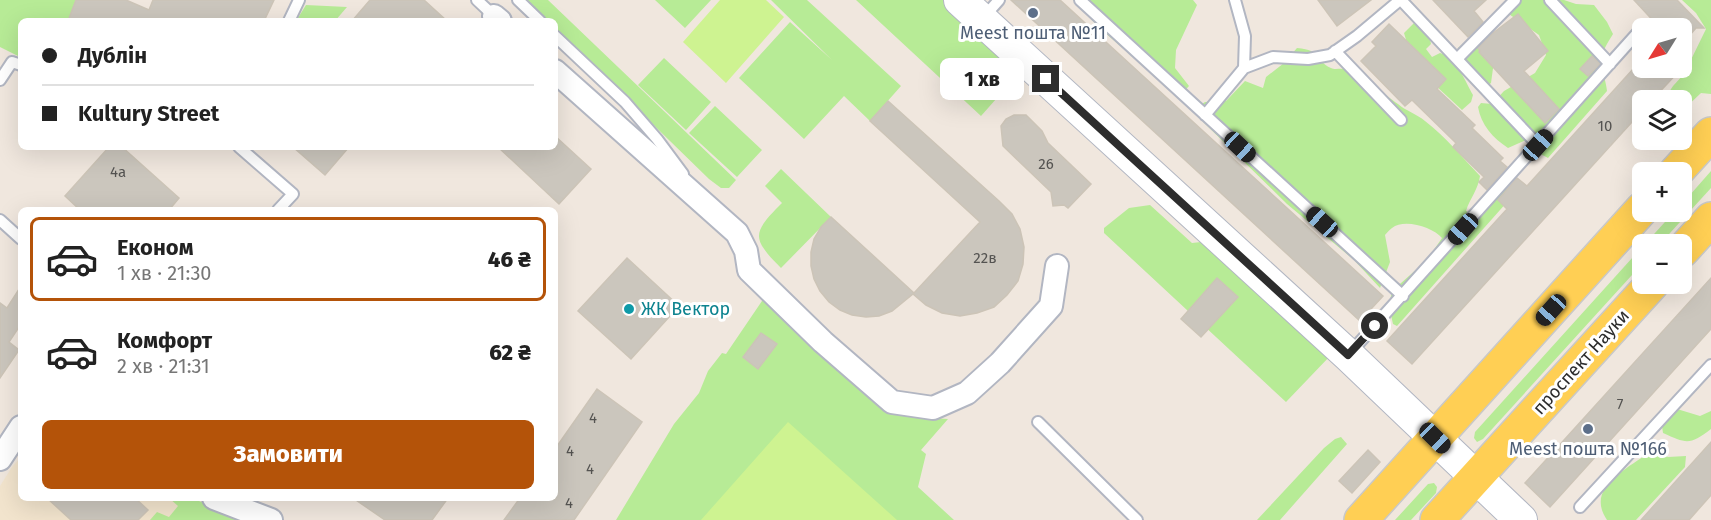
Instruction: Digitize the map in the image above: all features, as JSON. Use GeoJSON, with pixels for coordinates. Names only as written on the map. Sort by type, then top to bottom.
{"type":"FeatureCollection","features":[{"type":"Feature","properties":{"kind":"main road"},"geometry":{"type":"LineString","coordinates":[[1685,162],[1711,134]]}},
{"type":"Feature","properties":{"kind":"main road"},"geometry":{"type":"LineString","coordinates":[[1692,240],[1711,219]]}},
{"type":"Feature","properties":{"kind":"main road"},"geometry":{"type":"LineString","coordinates":[[1361,520],[1632,220]]}},
{"type":"Feature","properties":{"kind":"main road","name":"проспект Науки"},"geometry":{"type":"LineString","coordinates":[[1437,520],[1643,294]]}},
{"type":"Feature","properties":{"kind":"street"},"geometry":{"type":"LineString","coordinates":[[980,7],[1521,520]]}},
{"type":"Feature","properties":{"kind":"street"},"geometry":{"type":"LineString","coordinates":[[558,74],[738,234],[746,251],[749,270],[823,342],[892,402],[933,408],[967,393],[1000,363],[1051,306],[1057,266]]}},
{"type":"Feature","properties":{"kind":"street"},"geometry":{"type":"LineString","coordinates":[[0,459],[18,432]]}},
{"type":"Feature","properties":{"kind":"street"},"geometry":{"type":"LineString","coordinates":[[222,501],[271,520]]}},
{"type":"Feature","properties":{"kind":"lane"},"geometry":{"type":"LineString","coordinates":[[291,18],[299,0]]}},
{"type":"Feature","properties":{"kind":"lane"},"geometry":{"type":"LineString","coordinates":[[477,0],[497,18]]}},
{"type":"Feature","properties":{"kind":"lane"},"geometry":{"type":"LineString","coordinates":[[518,0],[537,18]]}},
{"type":"Feature","properties":{"kind":"lane"},"geometry":{"type":"LineString","coordinates":[[1080,0],[1403,296]]}},
{"type":"Feature","properties":{"kind":"lane"},"geometry":{"type":"LineString","coordinates":[[1205,115],[1244,68],[1272,57],[1308,59],[1330,55],[1400,0],[1538,145]]}},
{"type":"Feature","properties":{"kind":"lane"},"geometry":{"type":"LineString","coordinates":[[1457,58],[1515,0]]}},
{"type":"Feature","properties":{"kind":"lane"},"geometry":{"type":"LineString","coordinates":[[1550,0],[1610,64]]}},
{"type":"Feature","properties":{"kind":"lane"},"geometry":{"type":"LineString","coordinates":[[1236,1],[1245,36],[1244,68]]}},
{"type":"Feature","properties":{"kind":"lane"},"geometry":{"type":"LineString","coordinates":[[558,39],[625,102],[657,139],[708,206]]}},
{"type":"Feature","properties":{"kind":"lane"},"geometry":{"type":"LineString","coordinates":[[1348,355],[1632,39]]}},
{"type":"Feature","properties":{"kind":"lane"},"geometry":{"type":"LineString","coordinates":[[1335,51],[1401,120]]}},
{"type":"Feature","properties":{"kind":"lane"},"geometry":{"type":"LineString","coordinates":[[0,80],[5,62]]}},
{"type":"Feature","properties":{"kind":"lane"},"geometry":{"type":"LineString","coordinates":[[242,150],[293,194],[281,207]]}},
{"type":"Feature","properties":{"kind":"lane"},"geometry":{"type":"LineString","coordinates":[[0,220],[18,236]]}},
{"type":"Feature","properties":{"kind":"lane"},"geometry":{"type":"LineString","coordinates":[[1580,507],[1711,365]]}},
{"type":"Feature","properties":{"kind":"lane"},"geometry":{"type":"LineString","coordinates":[[1038,422],[1137,520]]}},
{"type":"Feature","properties":{"kind":"shaded area"},"geometry":{"type":"Polygon","coordinates":[[[18,460],[18,501],[199,501],[243,520],[0,520],[0,486],[18,460]]]}},
{"type":"Feature","properties":{"kind":"green space"},"geometry":{"type":"Polygon","coordinates":[[[0,0],[84,0],[74,18],[18,18],[18,56],[0,47],[0,0]]]}},
{"type":"Feature","properties":{"kind":"green space"},"geometry":{"type":"Polygon","coordinates":[[[526,0],[548,0],[736,180],[729,188],[721,188],[709,179],[558,32],[558,18],[544,18],[526,0]]]}},
{"type":"Feature","properties":{"kind":"green space"},"geometry":{"type":"Polygon","coordinates":[[[655,0],[711,0],[685,28],[655,0]]]}},
{"type":"Feature","properties":{"kind":"green space"},"geometry":{"type":"Polygon","coordinates":[[[720,0],[766,0],[784,17],[726,83],[683,42],[720,0]]]}},
{"type":"Feature","properties":{"kind":"green space"},"geometry":{"type":"Polygon","coordinates":[[[771,0],[807,0],[901,86],[870,121],[844,96],[804,139],[739,78],[790,22],[832,60],[771,0]]]}},
{"type":"Feature","properties":{"kind":"green space"},"geometry":{"type":"Polygon","coordinates":[[[856,0],[944,0],[1005,56],[1015,69],[1012,81],[981,116],[856,0]]]}},
{"type":"Feature","properties":{"kind":"green space"},"geometry":{"type":"Polygon","coordinates":[[[1079,0],[1193,0],[1197,5],[1176,50],[1175,68],[1189,86],[1179,97],[1103,31],[1092,20],[1079,0]]]}},
{"type":"Feature","properties":{"kind":"green space"},"geometry":{"type":"Polygon","coordinates":[[[1515,0],[1564,0],[1576,4],[1594,5],[1613,34],[1601,58],[1607,91],[1548,158],[1537,152],[1528,139],[1508,148],[1485,125],[1478,107],[1481,103],[1492,104],[1504,91],[1535,73],[1546,55],[1539,35],[1506,12],[1515,0]]]}},
{"type":"Feature","properties":{"kind":"green space"},"geometry":{"type":"Polygon","coordinates":[[[1682,0],[1711,0],[1711,94],[1701,93],[1692,102],[1692,90],[1670,90],[1680,78],[1692,78],[1692,58],[1706,29],[1696,13],[1682,0]]]}},
{"type":"Feature","properties":{"kind":"green space"},"geometry":{"type":"Polygon","coordinates":[[[306,5],[347,7],[338,18],[298,18],[306,5]]]}},
{"type":"Feature","properties":{"kind":"green space"},"geometry":{"type":"Polygon","coordinates":[[[1414,23],[1428,34],[1431,44],[1426,49],[1432,57],[1440,53],[1451,59],[1473,95],[1471,102],[1462,110],[1435,85],[1410,53],[1404,33],[1414,23]]]}},
{"type":"Feature","properties":{"kind":"green space"},"geometry":{"type":"Polygon","coordinates":[[[1478,40],[1494,61],[1491,83],[1483,89],[1458,64],[1458,48],[1465,42],[1478,40]]]}},
{"type":"Feature","properties":{"kind":"green space"},"geometry":{"type":"Polygon","coordinates":[[[1297,48],[1315,53],[1331,68],[1344,69],[1357,75],[1422,119],[1454,147],[1480,176],[1478,186],[1466,211],[1470,213],[1482,198],[1499,184],[1509,191],[1508,201],[1397,326],[1393,324],[1389,306],[1392,291],[1427,260],[1442,238],[1432,230],[1418,225],[1397,225],[1391,229],[1385,235],[1390,262],[1380,288],[1354,260],[1287,204],[1192,111],[1205,102],[1226,101],[1245,81],[1263,88],[1266,77],[1284,63],[1297,48]]]}},
{"type":"Feature","properties":{"kind":"green space"},"geometry":{"type":"Polygon","coordinates":[[[664,58],[711,102],[686,130],[638,85],[664,58]]]}},
{"type":"Feature","properties":{"kind":"green space"},"geometry":{"type":"Polygon","coordinates":[[[715,106],[762,150],[737,177],[689,133],[715,106]]]}},
{"type":"Feature","properties":{"kind":"green space"},"geometry":{"type":"Polygon","coordinates":[[[781,169],[831,217],[781,268],[764,249],[759,235],[765,222],[782,203],[765,186],[781,169]]]}},
{"type":"Feature","properties":{"kind":"green space"},"geometry":{"type":"Polygon","coordinates":[[[1711,171],[1711,188],[1692,209],[1692,193],[1711,171]]]}},
{"type":"Feature","properties":{"kind":"green space"},"geometry":{"type":"Polygon","coordinates":[[[1150,205],[1192,243],[1210,241],[1331,355],[1286,402],[1104,233],[1104,228],[1129,208],[1150,205]]]}},
{"type":"Feature","properties":{"kind":"green space"},"geometry":{"type":"Polygon","coordinates":[[[1665,222],[1680,222],[1669,234],[1654,234],[1665,222]]]}},
{"type":"Feature","properties":{"kind":"green space"},"geometry":{"type":"Polygon","coordinates":[[[1632,258],[1632,275],[1483,439],[1477,442],[1474,438],[1475,432],[1632,258]]]}},
{"type":"Feature","properties":{"kind":"green space"},"geometry":{"type":"Polygon","coordinates":[[[766,295],[888,406],[916,417],[948,419],[921,450],[926,454],[918,487],[954,520],[616,520],[674,424],[699,393],[708,371],[722,353],[726,354],[766,295]]]}},
{"type":"Feature","properties":{"kind":"green space"},"geometry":{"type":"Polygon","coordinates":[[[1677,409],[1700,416],[1711,411],[1711,429],[1698,438],[1688,441],[1663,433],[1662,426],[1677,409]]]}},
{"type":"Feature","properties":{"kind":"green space"},"geometry":{"type":"Polygon","coordinates":[[[788,422],[897,520],[701,520],[788,422]]]}},
{"type":"Feature","properties":{"kind":"green space"},"geometry":{"type":"Polygon","coordinates":[[[1341,437],[1347,444],[1280,520],[1257,520],[1324,448],[1341,437]]]}},
{"type":"Feature","properties":{"kind":"green space"},"geometry":{"type":"Polygon","coordinates":[[[1648,453],[1658,453],[1668,457],[1686,456],[1685,467],[1636,520],[1607,520],[1602,509],[1601,498],[1605,489],[1620,473],[1648,453]]]}},
{"type":"Feature","properties":{"kind":"green space"},"geometry":{"type":"Polygon","coordinates":[[[1434,483],[1437,487],[1436,493],[1411,520],[1395,520],[1428,484],[1434,483]]]}},
{"type":"Feature","properties":{"kind":"green space"},"geometry":{"type":"Polygon","coordinates":[[[172,501],[199,501],[243,520],[150,520],[157,512],[169,517],[178,506],[172,501]]]}},
{"type":"Feature","properties":{"kind":"building"},"geometry":{"type":"Polygon","coordinates":[[[76,0],[126,0],[149,10],[153,0],[274,0],[265,18],[69,18],[76,0]]]}},
{"type":"Feature","properties":{"kind":"building"},"geometry":{"type":"Polygon","coordinates":[[[370,0],[424,0],[444,18],[355,18],[370,0]]]}},
{"type":"Feature","properties":{"kind":"building"},"geometry":{"type":"Polygon","coordinates":[[[1011,0],[1060,0],[1383,296],[1360,321],[1011,0]]]}},
{"type":"Feature","properties":{"kind":"building"},"geometry":{"type":"Polygon","coordinates":[[[1318,0],[1371,0],[1337,26],[1318,0]]]}},
{"type":"Feature","properties":{"kind":"building"},"geometry":{"type":"Polygon","coordinates":[[[1433,0],[1486,0],[1474,11],[1483,22],[1468,37],[1433,0]]]}},
{"type":"Feature","properties":{"kind":"building"},"geometry":{"type":"Polygon","coordinates":[[[1634,0],[1677,0],[1704,28],[1696,28],[1692,33],[1692,18],[1651,18],[1634,0]]]}},
{"type":"Feature","properties":{"kind":"building"},"geometry":{"type":"Polygon","coordinates":[[[1518,14],[1548,51],[1524,71],[1559,109],[1545,123],[1479,52],[1478,48],[1518,14]]]}},
{"type":"Feature","properties":{"kind":"building"},"geometry":{"type":"Polygon","coordinates":[[[1389,24],[1446,79],[1437,89],[1475,125],[1472,128],[1503,158],[1500,161],[1507,167],[1487,190],[1479,182],[1484,177],[1453,147],[1456,143],[1412,100],[1405,106],[1361,61],[1376,46],[1372,42],[1389,24]]]}},
{"type":"Feature","properties":{"kind":"building"},"geometry":{"type":"Polygon","coordinates":[[[1592,56],[1600,64],[1588,76],[1580,69],[1592,56]]]}},
{"type":"Feature","properties":{"kind":"building"},"geometry":{"type":"Polygon","coordinates":[[[1632,70],[1632,78],[1673,78],[1661,90],[1632,90],[1632,122],[1412,364],[1387,341],[1507,209],[1498,200],[1517,178],[1527,186],[1632,70]]]}},
{"type":"Feature","properties":{"kind":"building"},"geometry":{"type":"Polygon","coordinates":[[[888,101],[999,201],[1012,214],[1020,229],[1024,247],[1023,264],[1018,281],[994,307],[960,316],[942,313],[926,305],[913,294],[892,311],[879,316],[866,317],[840,310],[820,291],[811,266],[811,252],[814,239],[831,217],[914,293],[980,222],[870,121],[888,101]]]}},
{"type":"Feature","properties":{"kind":"building"},"geometry":{"type":"Polygon","coordinates":[[[1014,115],[1026,115],[1042,131],[1048,143],[1091,184],[1068,208],[1064,205],[1053,206],[1051,192],[1003,146],[1001,126],[1006,119],[1014,115]]]}},
{"type":"Feature","properties":{"kind":"building"},"geometry":{"type":"Polygon","coordinates":[[[558,139],[591,169],[559,204],[501,150],[558,150],[558,139]]]}},
{"type":"Feature","properties":{"kind":"building"},"geometry":{"type":"Polygon","coordinates":[[[106,150],[125,150],[179,198],[172,207],[77,207],[65,196],[106,150]]]}},
{"type":"Feature","properties":{"kind":"building"},"geometry":{"type":"Polygon","coordinates":[[[296,150],[346,150],[325,175],[296,150]]]}},
{"type":"Feature","properties":{"kind":"building","name":"ЖК Вектор"},"geometry":{"type":"Polygon","coordinates":[[[627,258],[679,306],[631,359],[578,311],[627,258]]]}},
{"type":"Feature","properties":{"kind":"building"},"geometry":{"type":"Polygon","coordinates":[[[1217,278],[1238,297],[1201,337],[1181,319],[1217,278]]]}},
{"type":"Feature","properties":{"kind":"building"},"geometry":{"type":"Polygon","coordinates":[[[1711,278],[1711,329],[1550,507],[1525,483],[1711,278]]]}},
{"type":"Feature","properties":{"kind":"building"},"geometry":{"type":"Polygon","coordinates":[[[18,291],[18,328],[9,342],[18,351],[0,378],[0,303],[7,308],[18,291]]]}},
{"type":"Feature","properties":{"kind":"building"},"geometry":{"type":"Polygon","coordinates":[[[761,333],[777,344],[758,369],[743,357],[761,333]]]}},
{"type":"Feature","properties":{"kind":"building"},"geometry":{"type":"Polygon","coordinates":[[[597,389],[642,422],[574,520],[504,520],[518,501],[558,501],[558,445],[597,389]]]}},
{"type":"Feature","properties":{"kind":"building"},"geometry":{"type":"Polygon","coordinates":[[[1711,442],[1711,495],[1689,520],[1641,520],[1711,442]]]}},
{"type":"Feature","properties":{"kind":"building"},"geometry":{"type":"Polygon","coordinates":[[[1368,450],[1380,462],[1352,493],[1339,481],[1368,450]]]}},
{"type":"Feature","properties":{"kind":"building"},"geometry":{"type":"Polygon","coordinates":[[[50,501],[138,501],[148,510],[138,520],[71,520],[50,501]]]}},
{"type":"Feature","properties":{"kind":"building"},"geometry":{"type":"Polygon","coordinates":[[[357,501],[446,501],[432,520],[385,520],[357,501]]]}},
{"type":"Feature","properties":{"kind":"place","name":"Meest пошта №11"},"geometry":{"type":"Point","coordinates":[1033,13]}},
{"type":"Feature","properties":{"kind":"place","name":"ЖК Вектор"},"geometry":{"type":"Point","coordinates":[629,309]}},
{"type":"Feature","properties":{"kind":"place","name":"Meest пошта №166"},"geometry":{"type":"Point","coordinates":[1588,429]}},
{"type":"Feature","properties":{"kind":"route"},"geometry":{"type":"LineString","coordinates":[[1046,79],[1348,355],[1375,326]]}}]}
